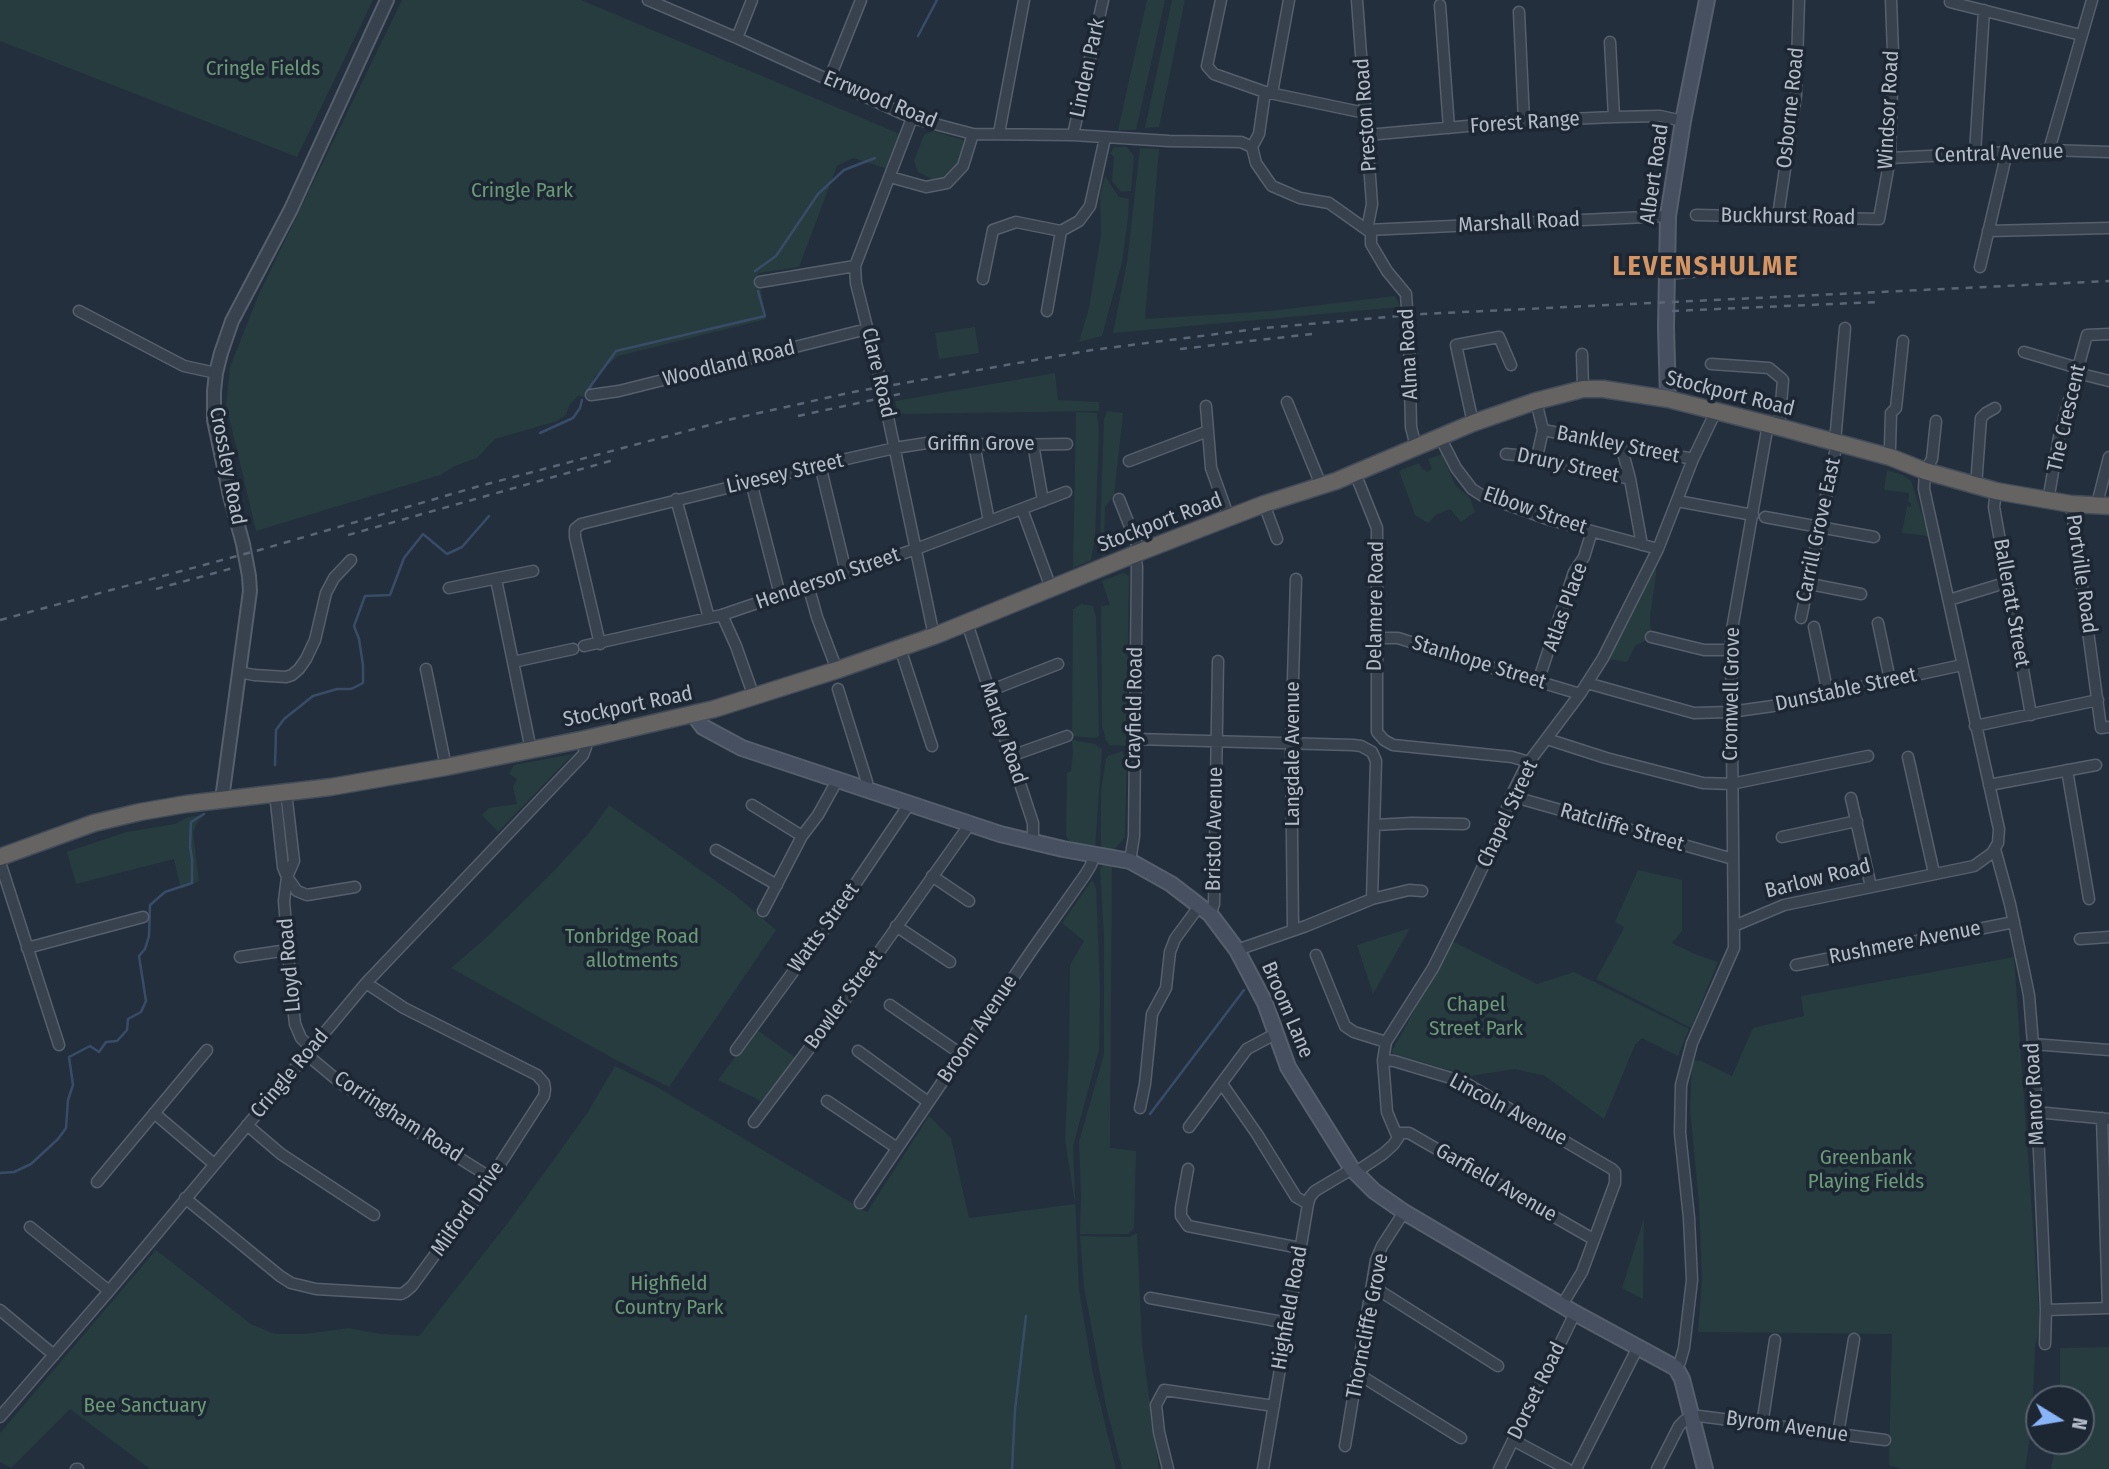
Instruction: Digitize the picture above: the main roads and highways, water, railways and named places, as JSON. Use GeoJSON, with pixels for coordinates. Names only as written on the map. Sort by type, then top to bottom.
{"type":"FeatureCollection","features":[{"type":"Feature","properties":{"kind":"highway","name":"Stockport Road"},"geometry":{"type":"LineString","coordinates":[[0,860],[94,823],[140,812],[222,799],[331,787],[446,767],[694,715],[934,636],[1137,553],[1354,473],[1473,423],[1536,401],[1583,389],[1603,389],[1668,399],[1774,425],[1887,456],[1925,471],[1996,491],[2048,501],[2104,506]]}},
{"type":"Feature","properties":{"kind":"main road","name":"Albert Road"},"geometry":{"type":"LineString","coordinates":[[1668,399],[1668,216],[1683,121],[1707,0]]}},
{"type":"Feature","properties":{"kind":"main road","name":"Broom Lane"},"geometry":{"type":"LineString","coordinates":[[694,715],[703,727],[731,743],[1033,843],[1124,860],[1171,884],[1205,910],[1237,950],[1258,988],[1281,1052],[1297,1083],[1354,1170],[1374,1191],[1404,1212],[1575,1313],[1676,1368],[1682,1379],[1705,1469]]}},
{"type":"Feature","properties":{"kind":"waterway"},"geometry":{"type":"LineString","coordinates":[[918,36],[937,0]]}},
{"type":"Feature","properties":{"kind":"waterway"},"geometry":{"type":"LineString","coordinates":[[755,271],[776,256],[818,194],[844,170],[875,158]]}},
{"type":"Feature","properties":{"kind":"waterway"},"geometry":{"type":"LineString","coordinates":[[587,391],[616,351],[765,316],[758,291]]}},
{"type":"Feature","properties":{"kind":"waterway"},"geometry":{"type":"LineString","coordinates":[[540,433],[573,418],[582,400]]}},
{"type":"Feature","properties":{"kind":"waterway"},"geometry":{"type":"LineString","coordinates":[[275,765],[276,730],[284,719],[313,696],[337,689],[351,689],[363,683],[359,639],[354,626],[365,596],[390,595],[404,558],[423,534],[447,554],[462,547],[489,516]]}},
{"type":"Feature","properties":{"kind":"waterway"},"geometry":{"type":"LineString","coordinates":[[0,1173],[14,1172],[31,1164],[66,1128],[68,1100],[73,1085],[69,1057],[90,1046],[99,1052],[106,1042],[117,1041],[127,1030],[128,1019],[141,1012],[146,1001],[139,956],[145,949],[149,936],[150,905],[165,892],[192,883],[191,822],[204,814]]}},
{"type":"Feature","properties":{"kind":"waterway"},"geometry":{"type":"LineString","coordinates":[[1150,1114],[1244,990]]}},
{"type":"Feature","properties":{"kind":"waterway"},"geometry":{"type":"LineString","coordinates":[[1012,1469],[1015,1410],[1026,1316]]}},
{"type":"Feature","properties":{"kind":"railway"},"geometry":{"type":"LineString","coordinates":[[0,620],[263,549],[476,487],[732,419],[853,392],[1092,350],[1264,328],[1422,314],[2109,281]]}},
{"type":"Feature","properties":{"kind":"railway"},"geometry":{"type":"LineString","coordinates":[[1672,311],[1878,302]]}},
{"type":"Feature","properties":{"kind":"railway"},"geometry":{"type":"LineString","coordinates":[[1180,349],[1312,334]]}},
{"type":"Feature","properties":{"kind":"railway"},"geometry":{"type":"LineString","coordinates":[[798,416],[900,394]]}},
{"type":"Feature","properties":{"kind":"railway"},"geometry":{"type":"LineString","coordinates":[[348,535],[617,459]]}},
{"type":"Feature","properties":{"kind":"railway"},"geometry":{"type":"LineString","coordinates":[[156,589],[233,568]]}},
{"type":"Feature","properties":{"kind":"district","name":"LEVENSHULME"},"geometry":{"type":"Point","coordinates":[1706,267]}},
{"type":"Feature","properties":{"kind":"park label","name":"Cringle Fields"},"geometry":{"type":"Point","coordinates":[263,69]}},
{"type":"Feature","properties":{"kind":"park label","name":"Cringle Park"},"geometry":{"type":"Point","coordinates":[522,191]}},
{"type":"Feature","properties":{"kind":"park label","name":"Tonbridge Road allotments"},"geometry":{"type":"Point","coordinates":[632,949]}},
{"type":"Feature","properties":{"kind":"park label","name":"Chapel Street Park"},"geometry":{"type":"Point","coordinates":[1476,1017]}},
{"type":"Feature","properties":{"kind":"park label","name":"Greenbank Playing Fields"},"geometry":{"type":"Point","coordinates":[1866,1170]}},
{"type":"Feature","properties":{"kind":"park label","name":"Highfield Country Park"},"geometry":{"type":"Point","coordinates":[669,1296]}},
{"type":"Feature","properties":{"kind":"park label","name":"Bee Sanctuary"},"geometry":{"type":"Point","coordinates":[145,1406]}}]}
